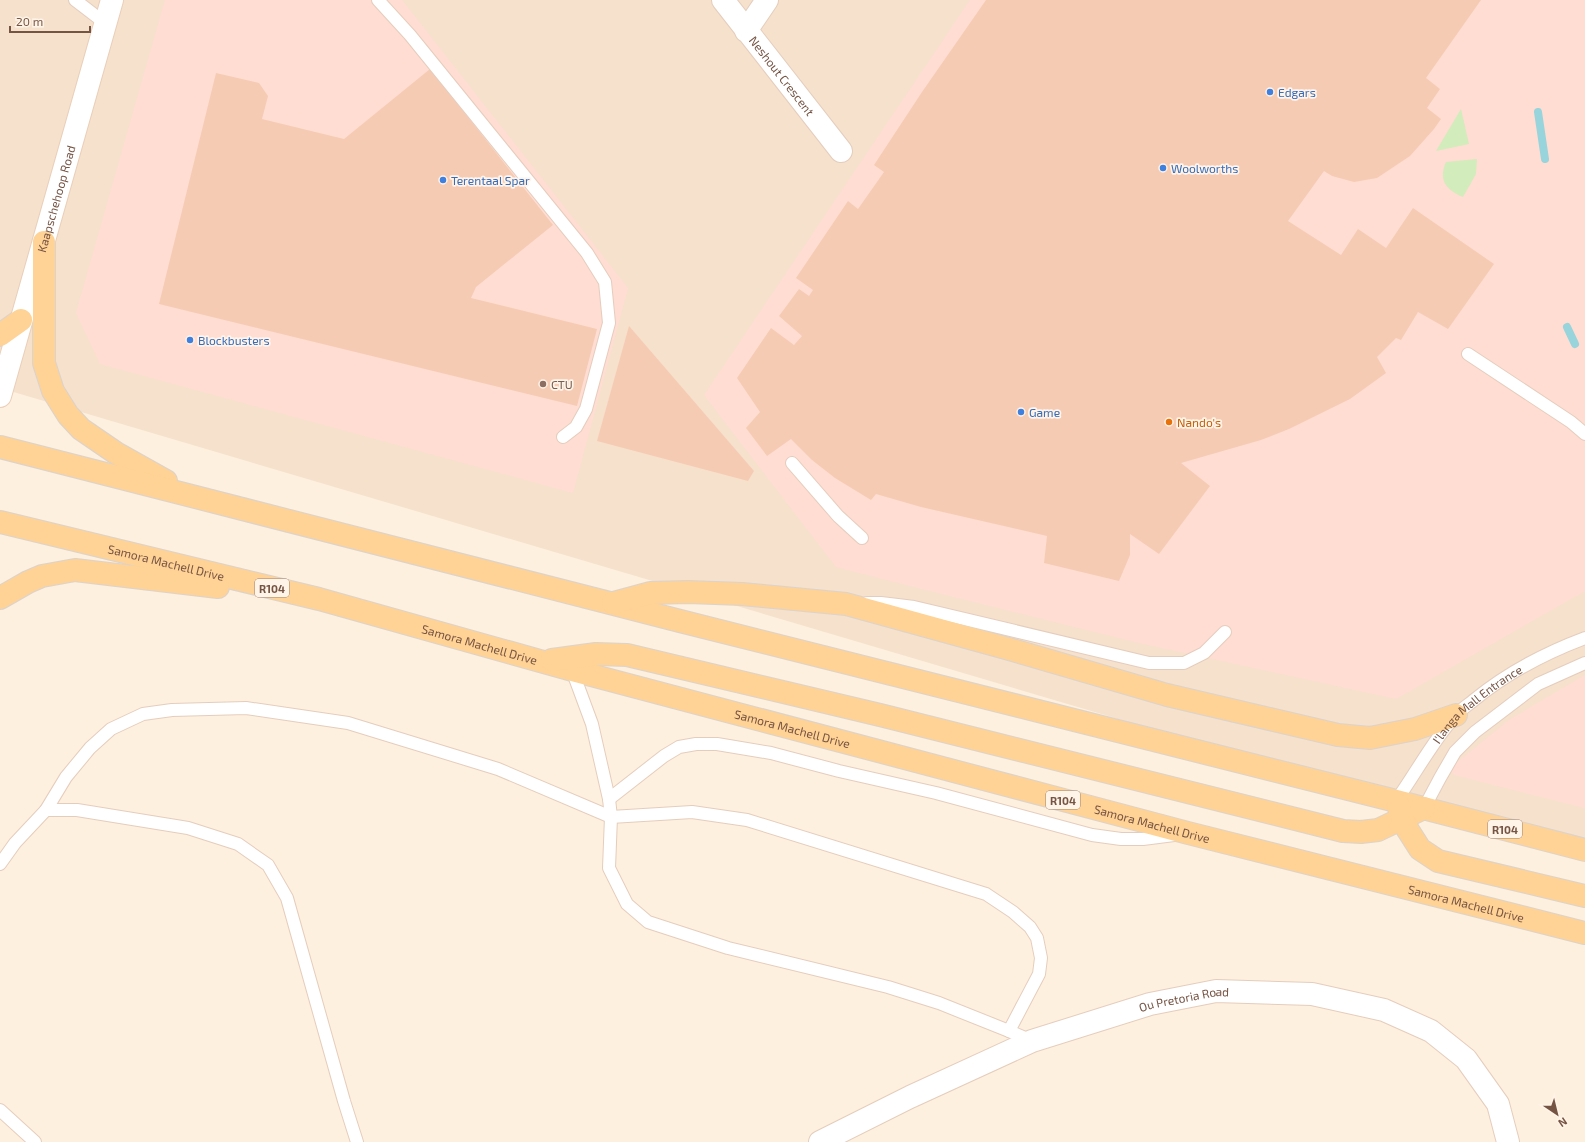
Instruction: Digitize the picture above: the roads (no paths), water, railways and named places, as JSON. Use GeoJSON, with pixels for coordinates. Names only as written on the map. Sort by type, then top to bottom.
{"type":"FeatureCollection","features":[{"type":"Feature","properties":{"kind":"main road"},"geometry":{"type":"LineString","coordinates":[[44,242],[44,363],[53,390],[68,415],[81,428],[116,453],[191,496]]}},
{"type":"Feature","properties":{"kind":"main road"},"geometry":{"type":"LineString","coordinates":[[0,335],[21,320]]}},
{"type":"Feature","properties":{"kind":"main road","name":"R104"},"geometry":{"type":"LineString","coordinates":[[0,447],[612,604],[1400,810],[1424,808],[1585,850]]}},
{"type":"Feature","properties":{"kind":"main road","name":"Samora Machell Drive"},"geometry":{"type":"LineString","coordinates":[[0,522],[319,599],[572,670],[1188,833],[1585,933]]}},
{"type":"Feature","properties":{"kind":"main road"},"geometry":{"type":"LineString","coordinates":[[0,598],[42,576],[75,570],[319,599]]}},
{"type":"Feature","properties":{"kind":"main road"},"geometry":{"type":"LineString","coordinates":[[612,604],[650,593],[688,592],[742,594],[846,604],[1009,649],[1166,695],[1338,735],[1370,738],[1415,729],[1456,714]]}},
{"type":"Feature","properties":{"kind":"main road"},"geometry":{"type":"LineString","coordinates":[[543,661],[596,654],[627,655],[880,715],[1343,831],[1361,832],[1378,830],[1400,810],[1406,828],[1420,849],[1438,861],[1585,896]]}},
{"type":"Feature","properties":{"kind":"street","name":"Kaapschehoop Road"},"geometry":{"type":"LineString","coordinates":[[0,396],[112,0]]}},
{"type":"Feature","properties":{"kind":"street","name":"Neshout Crescent"},"geometry":{"type":"LineString","coordinates":[[723,0],[841,151]]}},
{"type":"Feature","properties":{"kind":"street"},"geometry":{"type":"LineString","coordinates":[[746,31],[767,0]]}},
{"type":"Feature","properties":{"kind":"street","name":"Ou Pretoria Road"},"geometry":{"type":"LineString","coordinates":[[820,1142],[910,1097],[1032,1041],[1150,1004],[1216,991],[1312,994],[1384,1010],[1430,1031],[1466,1059],[1498,1104],[1508,1142]]}},
{"type":"Feature","properties":{"kind":"lane"},"geometry":{"type":"LineString","coordinates":[[75,0],[106,23]]}},
{"type":"Feature","properties":{"kind":"lane"},"geometry":{"type":"LineString","coordinates":[[378,0],[410,36],[587,253],[605,282],[609,323],[586,409],[576,427],[563,437]]}},
{"type":"Feature","properties":{"kind":"lane"},"geometry":{"type":"LineString","coordinates":[[1468,354],[1571,422],[1585,434]]}},
{"type":"Feature","properties":{"kind":"lane"},"geometry":{"type":"LineString","coordinates":[[1571,422],[1585,428]]}},
{"type":"Feature","properties":{"kind":"lane"},"geometry":{"type":"LineString","coordinates":[[792,463],[838,516],[862,538]]}},
{"type":"Feature","properties":{"kind":"lane"},"geometry":{"type":"LineString","coordinates":[[846,604],[881,602],[914,607],[1149,663],[1184,663],[1204,653],[1225,632]]}},
{"type":"Feature","properties":{"kind":"lane","name":"I'langa Mall Entrance"},"geometry":{"type":"LineString","coordinates":[[1400,810],[1415,775],[1430,748],[1456,714],[1494,683],[1534,660],[1585,638]]}},
{"type":"Feature","properties":{"kind":"lane","name":"I'langa Mall Entrance"},"geometry":{"type":"LineString","coordinates":[[1424,808],[1456,752],[1475,732],[1538,684],[1585,663]]}},
{"type":"Feature","properties":{"kind":"lane"},"geometry":{"type":"LineString","coordinates":[[572,670],[592,724],[609,799],[611,817],[610,868],[627,904],[648,922],[728,948],[888,987],[939,1003],[1032,1041]]}},
{"type":"Feature","properties":{"kind":"lane"},"geometry":{"type":"LineString","coordinates":[[0,864],[15,843],[46,810],[66,777],[90,748],[111,729],[143,714],[172,710],[246,708],[348,723],[498,769],[611,817],[692,812],[747,820],[986,894],[1013,912],[1030,927],[1038,938],[1041,958],[1039,974],[1009,1031]]}},
{"type":"Feature","properties":{"kind":"lane"},"geometry":{"type":"LineString","coordinates":[[609,799],[664,756],[679,747],[696,744],[717,744],[771,753],[839,771],[936,793],[1092,835],[1121,839],[1143,839],[1188,833]]}},
{"type":"Feature","properties":{"kind":"lane"},"geometry":{"type":"LineString","coordinates":[[46,810],[76,810],[188,828],[238,844],[268,865],[287,898],[357,1142]]}},
{"type":"Feature","properties":{"kind":"lane"},"geometry":{"type":"LineString","coordinates":[[0,1110],[35,1142]]}},
{"type":"Feature","properties":{"kind":"waterway"},"geometry":{"type":"LineString","coordinates":[[1538,112],[1545,159]]}},
{"type":"Feature","properties":{"kind":"waterway"},"geometry":{"type":"LineString","coordinates":[[1567,327],[1575,344]]}},
{"type":"Feature","properties":{"kind":"place","name":"Edgars"},"geometry":{"type":"Point","coordinates":[1270,92]}},
{"type":"Feature","properties":{"kind":"place","name":"Woolworths"},"geometry":{"type":"Point","coordinates":[1163,168]}},
{"type":"Feature","properties":{"kind":"place","name":"Terentaal Spar"},"geometry":{"type":"Point","coordinates":[443,180]}},
{"type":"Feature","properties":{"kind":"place","name":"Blockbusters"},"geometry":{"type":"Point","coordinates":[190,340]}},
{"type":"Feature","properties":{"kind":"place","name":"CTU"},"geometry":{"type":"Point","coordinates":[543,384]}},
{"type":"Feature","properties":{"kind":"place","name":"Game"},"geometry":{"type":"Point","coordinates":[1021,412]}},
{"type":"Feature","properties":{"kind":"place","name":"Nando's"},"geometry":{"type":"Point","coordinates":[1169,422]}}]}
